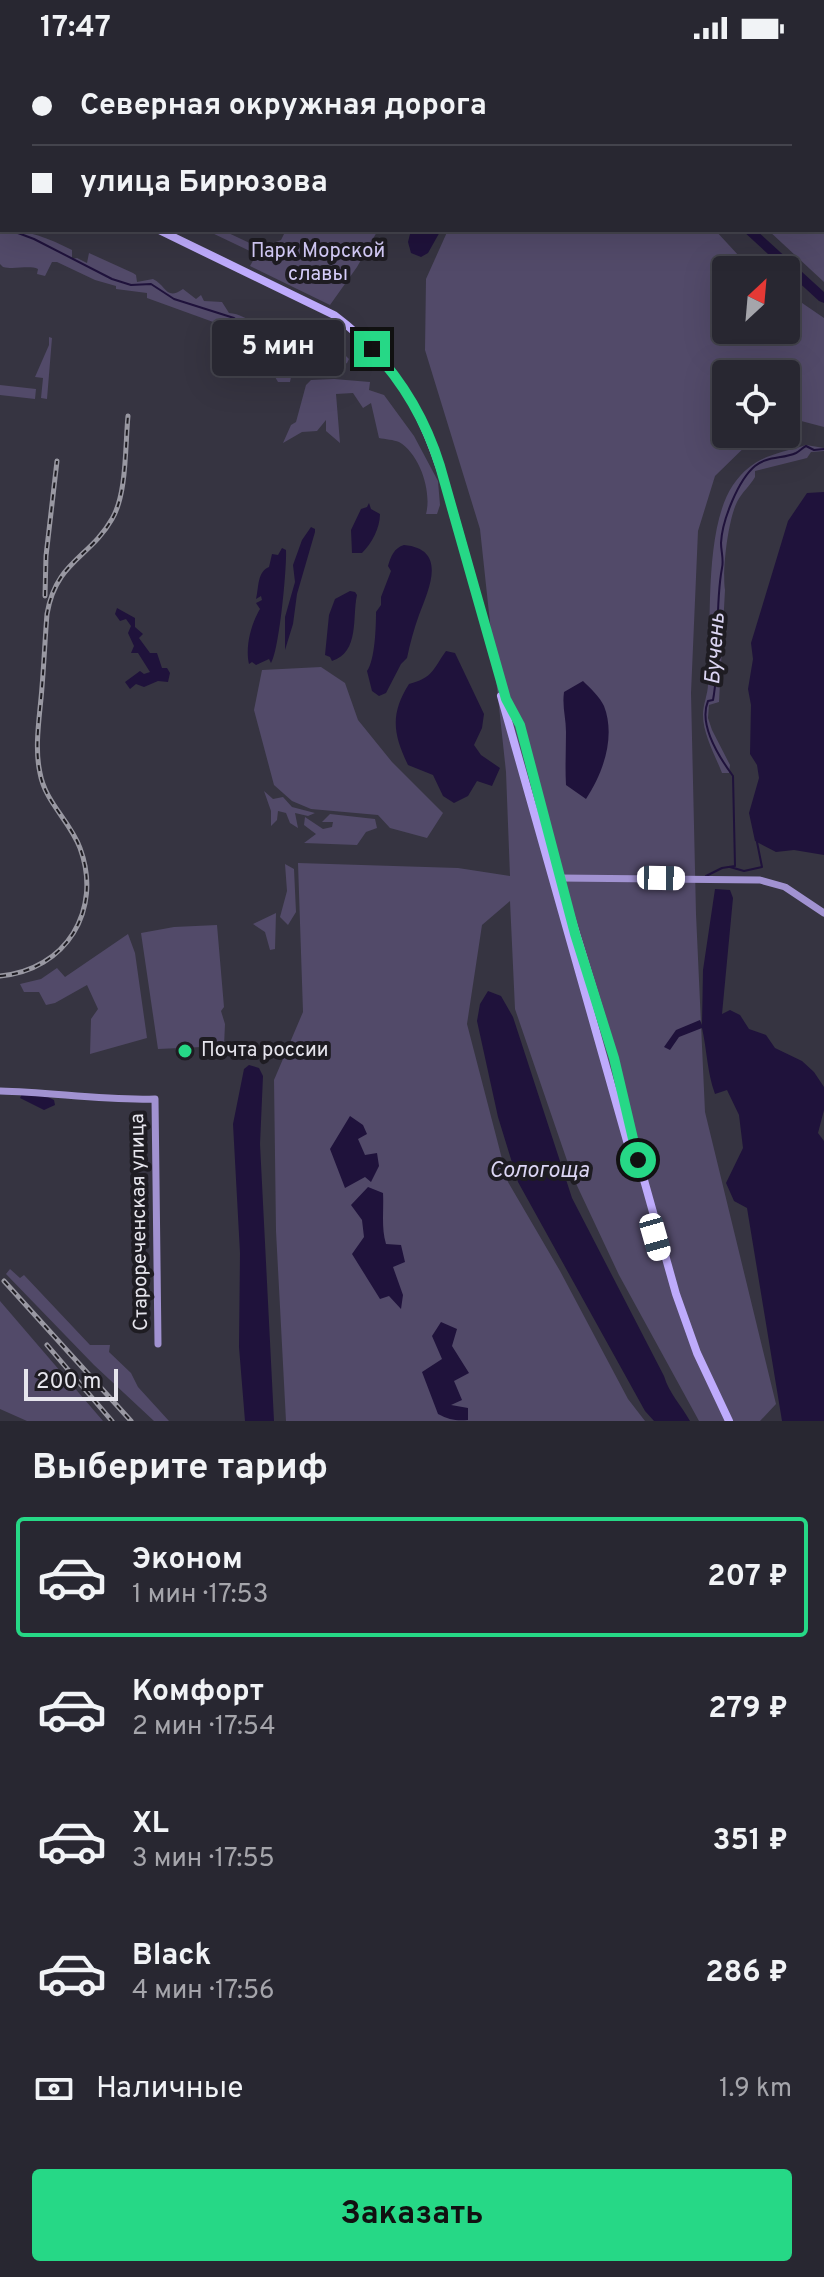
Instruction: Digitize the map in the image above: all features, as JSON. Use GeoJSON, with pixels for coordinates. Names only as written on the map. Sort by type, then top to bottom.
{"type":"FeatureCollection","features":[{"type":"Feature","properties":{"kind":"main road"},"geometry":{"type":"LineString","coordinates":[[163,232],[341,324],[388,371],[418,414],[440,466],[506,699],[520,725],[559,878],[614,1058],[628,1123],[676,1294],[726,1421]]}},
{"type":"Feature","properties":{"kind":"main road"},"geometry":{"type":"LineString","coordinates":[[418,414],[438,470],[604,1061],[683,1328],[726,1421]]}},
{"type":"Feature","properties":{"kind":"main road"},"geometry":{"type":"LineString","coordinates":[[510,729],[513,721],[520,725]]}},
{"type":"Feature","properties":{"kind":"main road"},"geometry":{"type":"LineString","coordinates":[[604,1061],[610,1066],[614,1058]]}},
{"type":"Feature","properties":{"kind":"street"},"geometry":{"type":"LineString","coordinates":[[559,878],[770,881],[785,887],[824,913]]}},
{"type":"Feature","properties":{"kind":"street","name":"Старореченская улица"},"geometry":{"type":"LineString","coordinates":[[0,1091],[42,1092],[100,1100],[155,1099],[158,1344]]}},
{"type":"Feature","properties":{"kind":"green space"},"geometry":{"type":"Polygon","coordinates":[[[0,232],[30,233],[72,250],[72,259],[87,263],[89,253],[133,273],[137,282],[153,279],[170,293],[183,289],[196,299],[201,295],[204,301],[222,302],[229,313],[242,316],[275,336],[313,340],[315,337],[329,346],[330,353],[344,354],[349,359],[329,372],[298,359],[294,362],[290,382],[278,382],[271,370],[274,361],[270,353],[232,336],[227,327],[147,298],[147,293],[116,289],[116,286],[57,262],[52,262],[45,276],[37,274],[38,269],[3,267],[0,264],[0,232]]]}},
{"type":"Feature","properties":{"kind":"green space"},"geometry":{"type":"Polygon","coordinates":[[[210,232],[226,232],[258,247],[254,253],[210,232]]]}},
{"type":"Feature","properties":{"kind":"green space","name":"Парк Морской славы"},"geometry":{"type":"Polygon","coordinates":[[[285,232],[377,232],[330,305],[250,266],[260,248],[281,240],[285,232]]]}},
{"type":"Feature","properties":{"kind":"green space"},"geometry":{"type":"Polygon","coordinates":[[[447,232],[717,232],[739,256],[712,256],[712,344],[800,344],[800,302],[824,318],[824,427],[800,421],[800,360],[712,360],[712,448],[744,448],[715,476],[698,531],[691,693],[705,1112],[776,1404],[760,1421],[699,1421],[619,1275],[572,1175],[515,1009],[510,901],[482,925],[467,1024],[508,1182],[560,1271],[628,1399],[645,1421],[286,1421],[276,1231],[274,1080],[303,1012],[298,863],[458,868],[510,876],[506,772],[480,529],[425,350],[426,279],[447,232]]]}},
{"type":"Feature","properties":{"kind":"green space"},"geometry":{"type":"Polygon","coordinates":[[[770,232],[824,232],[824,282],[800,260],[800,256],[796,256],[770,232]]]}},
{"type":"Feature","properties":{"kind":"green space"},"geometry":{"type":"Polygon","coordinates":[[[49,337],[52,338],[47,399],[41,398],[43,378],[35,377],[49,345],[49,337]]]}},
{"type":"Feature","properties":{"kind":"green space"},"geometry":{"type":"Polygon","coordinates":[[[311,380],[370,382],[369,390],[384,395],[414,436],[438,481],[440,505],[437,514],[426,514],[426,485],[413,455],[399,442],[379,438],[371,403],[363,408],[353,393],[336,394],[340,443],[326,431],[326,420],[317,431],[302,432],[283,443],[291,425],[296,422],[306,385],[311,380]]]}},
{"type":"Feature","properties":{"kind":"green space"},"geometry":{"type":"Polygon","coordinates":[[[0,385],[36,389],[35,399],[0,395],[0,385]]]}},
{"type":"Feature","properties":{"kind":"green space"},"geometry":{"type":"Polygon","coordinates":[[[800,447],[824,448],[824,451],[811,452],[807,458],[755,471],[755,477],[737,502],[731,521],[725,559],[719,702],[709,705],[708,718],[730,765],[729,773],[722,773],[707,737],[703,715],[708,688],[711,581],[717,527],[723,504],[741,475],[757,462],[800,447]]]}},
{"type":"Feature","properties":{"kind":"green space"},"geometry":{"type":"Polygon","coordinates":[[[321,667],[345,683],[358,720],[392,762],[443,813],[427,838],[390,828],[378,815],[311,809],[292,801],[274,785],[254,710],[262,670],[321,667]]]}},
{"type":"Feature","properties":{"kind":"green space"},"geometry":{"type":"Polygon","coordinates":[[[264,791],[273,799],[283,797],[292,807],[315,813],[308,816],[295,813],[298,828],[290,823],[286,813],[278,811],[277,820],[271,826],[271,811],[264,791]]]}},
{"type":"Feature","properties":{"kind":"green space"},"geometry":{"type":"Polygon","coordinates":[[[330,814],[375,819],[377,828],[366,832],[357,845],[304,843],[316,834],[304,825],[305,817],[323,829],[332,827],[333,822],[322,822],[330,814]]]}},
{"type":"Feature","properties":{"kind":"green space"},"geometry":{"type":"Polygon","coordinates":[[[285,864],[294,869],[296,912],[288,925],[280,917],[287,891],[285,864]]]}},
{"type":"Feature","properties":{"kind":"green space"},"geometry":{"type":"Polygon","coordinates":[[[276,913],[275,949],[270,950],[265,932],[253,924],[276,913]]]}},
{"type":"Feature","properties":{"kind":"green space"},"geometry":{"type":"Polygon","coordinates":[[[217,925],[224,1046],[158,1049],[141,933],[174,927],[217,925]]]}},
{"type":"Feature","properties":{"kind":"green space"},"geometry":{"type":"Polygon","coordinates":[[[128,934],[135,953],[147,1038],[90,1054],[91,1019],[98,1009],[87,985],[46,1005],[39,992],[24,992],[20,984],[41,979],[57,968],[65,977],[128,934]]]}},
{"type":"Feature","properties":{"kind":"green space"},"geometry":{"type":"Polygon","coordinates":[[[10,1269],[20,1278],[24,1275],[90,1345],[110,1345],[109,1352],[131,1373],[138,1387],[169,1421],[154,1421],[94,1365],[6,1274],[10,1269]]]}},
{"type":"Feature","properties":{"kind":"green space"},"geometry":{"type":"Polygon","coordinates":[[[0,1301],[103,1421],[27,1421],[0,1409],[0,1301]]]}},
{"type":"Feature","properties":{"kind":"water"},"geometry":{"type":"Polygon","coordinates":[[[410,232],[440,232],[428,253],[421,257],[411,253],[408,242],[410,232]]]}},
{"type":"Feature","properties":{"kind":"water"},"geometry":{"type":"Polygon","coordinates":[[[744,232],[758,232],[785,256],[770,256],[744,232]]]}},
{"type":"Feature","properties":{"kind":"water"},"geometry":{"type":"Polygon","coordinates":[[[800,270],[824,292],[824,303],[800,283],[800,270]]]}},
{"type":"Feature","properties":{"kind":"water"},"geometry":{"type":"Polygon","coordinates":[[[824,492],[824,855],[794,850],[776,852],[755,841],[749,813],[759,778],[757,765],[750,754],[751,705],[748,689],[753,659],[751,643],[788,521],[807,493],[824,492]]]}},
{"type":"Feature","properties":{"kind":"water"},"geometry":{"type":"Polygon","coordinates":[[[369,503],[371,509],[380,514],[377,530],[362,553],[352,553],[351,530],[361,509],[369,503]]]}},
{"type":"Feature","properties":{"kind":"water"},"geometry":{"type":"Polygon","coordinates":[[[311,527],[315,532],[285,650],[285,617],[295,582],[293,565],[302,540],[311,527]]]}},
{"type":"Feature","properties":{"kind":"water"},"geometry":{"type":"Polygon","coordinates":[[[404,545],[418,548],[426,554],[432,572],[407,658],[386,693],[379,696],[372,691],[367,671],[373,651],[376,612],[391,571],[388,566],[390,559],[395,550],[404,545]]]}},
{"type":"Feature","properties":{"kind":"water"},"geometry":{"type":"Polygon","coordinates":[[[282,548],[286,550],[285,574],[274,656],[271,663],[269,659],[256,665],[252,662],[249,664],[250,636],[260,609],[256,603],[262,600],[261,596],[256,599],[259,580],[262,572],[269,567],[272,554],[278,555],[282,548]]]}},
{"type":"Feature","properties":{"kind":"water"},"geometry":{"type":"Polygon","coordinates":[[[350,591],[357,595],[351,642],[341,656],[332,661],[325,655],[329,615],[335,599],[350,591]]]}},
{"type":"Feature","properties":{"kind":"water"},"geometry":{"type":"Polygon","coordinates":[[[117,608],[135,618],[135,627],[143,634],[139,638],[150,653],[157,653],[162,668],[167,668],[170,673],[168,682],[158,681],[144,687],[136,684],[130,689],[125,682],[140,671],[144,674],[150,672],[138,653],[131,653],[134,646],[128,633],[131,626],[126,619],[120,621],[115,614],[117,608]]]}},
{"type":"Feature","properties":{"kind":"water"},"geometry":{"type":"Polygon","coordinates":[[[446,651],[455,653],[484,714],[474,745],[481,755],[500,768],[492,786],[477,781],[468,796],[454,803],[443,796],[433,775],[408,765],[399,743],[396,724],[399,705],[409,684],[428,676],[446,651]]]}},
{"type":"Feature","properties":{"kind":"water"},"geometry":{"type":"Polygon","coordinates":[[[583,681],[602,703],[609,730],[606,754],[598,778],[586,799],[566,785],[563,703],[564,692],[583,681]]]}},
{"type":"Feature","properties":{"kind":"water"},"geometry":{"type":"Polygon","coordinates":[[[715,889],[730,890],[733,898],[722,1014],[730,1010],[740,1015],[749,1029],[766,1035],[775,1048],[802,1061],[824,1087],[824,1110],[818,1133],[824,1141],[824,1421],[782,1421],[747,1208],[734,1201],[726,1183],[743,1148],[739,1115],[727,1090],[715,1094],[702,1028],[679,1037],[670,1050],[664,1047],[676,1030],[700,1020],[702,1025],[703,970],[715,889]]]}},
{"type":"Feature","properties":{"kind":"water","name":"Сологоща"},"geometry":{"type":"Polygon","coordinates":[[[488,991],[501,996],[513,1017],[572,1198],[669,1388],[690,1421],[654,1421],[645,1411],[518,1182],[498,1117],[477,1021],[480,1004],[488,991]]]}},
{"type":"Feature","properties":{"kind":"water"},"geometry":{"type":"Polygon","coordinates":[[[249,1065],[259,1068],[263,1076],[260,1144],[274,1421],[245,1421],[239,1347],[240,1253],[233,1124],[244,1069],[249,1065]]]}},
{"type":"Feature","properties":{"kind":"water"},"geometry":{"type":"Polygon","coordinates":[[[22,1094],[44,1095],[54,1100],[55,1105],[44,1110],[20,1098],[22,1094]]]}},
{"type":"Feature","properties":{"kind":"water"},"geometry":{"type":"Polygon","coordinates":[[[350,1116],[363,1125],[367,1134],[358,1139],[365,1155],[377,1153],[379,1166],[371,1182],[365,1177],[345,1188],[330,1149],[350,1116]]]}},
{"type":"Feature","properties":{"kind":"water"},"geometry":{"type":"Polygon","coordinates":[[[368,1187],[383,1193],[386,1244],[401,1245],[405,1262],[393,1267],[403,1295],[401,1309],[389,1296],[380,1299],[352,1254],[364,1237],[362,1220],[351,1205],[368,1187]]]}},
{"type":"Feature","properties":{"kind":"water"},"geometry":{"type":"Polygon","coordinates":[[[441,1322],[457,1329],[452,1346],[469,1373],[454,1381],[462,1400],[451,1405],[468,1408],[468,1420],[453,1420],[438,1414],[422,1372],[442,1359],[432,1336],[441,1322]]]}},
{"type":"Feature","properties":{"kind":"waterway"},"geometry":{"type":"LineString","coordinates":[[15,232],[112,279],[131,285],[151,284],[174,299],[234,318],[258,335],[273,341],[311,348],[343,360]]}},
{"type":"Feature","properties":{"kind":"waterway","name":"Бучень"},"geometry":{"type":"LineString","coordinates":[[707,878],[722,868],[735,866],[733,776],[716,750],[706,720],[708,701],[713,700],[717,667],[724,524],[737,491],[755,466],[796,453],[806,446],[814,450],[824,449]]}},
{"type":"Feature","properties":{"kind":"waterway"},"geometry":{"type":"LineString","coordinates":[[730,867],[744,871],[762,867],[757,842]]}},
{"type":"Feature","properties":{"kind":"railway"},"geometry":{"type":"LineString","coordinates":[[0,976],[44,962],[73,933],[82,914],[86,871],[80,848],[47,793],[38,763],[47,614],[58,582],[103,532],[117,509],[123,483],[128,416]]}},
{"type":"Feature","properties":{"kind":"railway"},"geometry":{"type":"LineString","coordinates":[[45,596],[46,556],[57,461]]}},
{"type":"Feature","properties":{"kind":"railway"},"geometry":{"type":"LineString","coordinates":[[4,1281],[131,1421]]}},
{"type":"Feature","properties":{"kind":"railway"},"geometry":{"type":"LineString","coordinates":[[47,1345],[112,1421]]}},
{"type":"Feature","properties":{"kind":"place","name":"Почта россии"},"geometry":{"type":"Point","coordinates":[185,1051]}},
{"type":"Feature","properties":{"kind":"route"},"geometry":{"type":"LineString","coordinates":[[372,349],[411,397],[428,430],[440,466],[506,699],[520,725],[548,839],[614,1058],[638,1160]]}}]}
